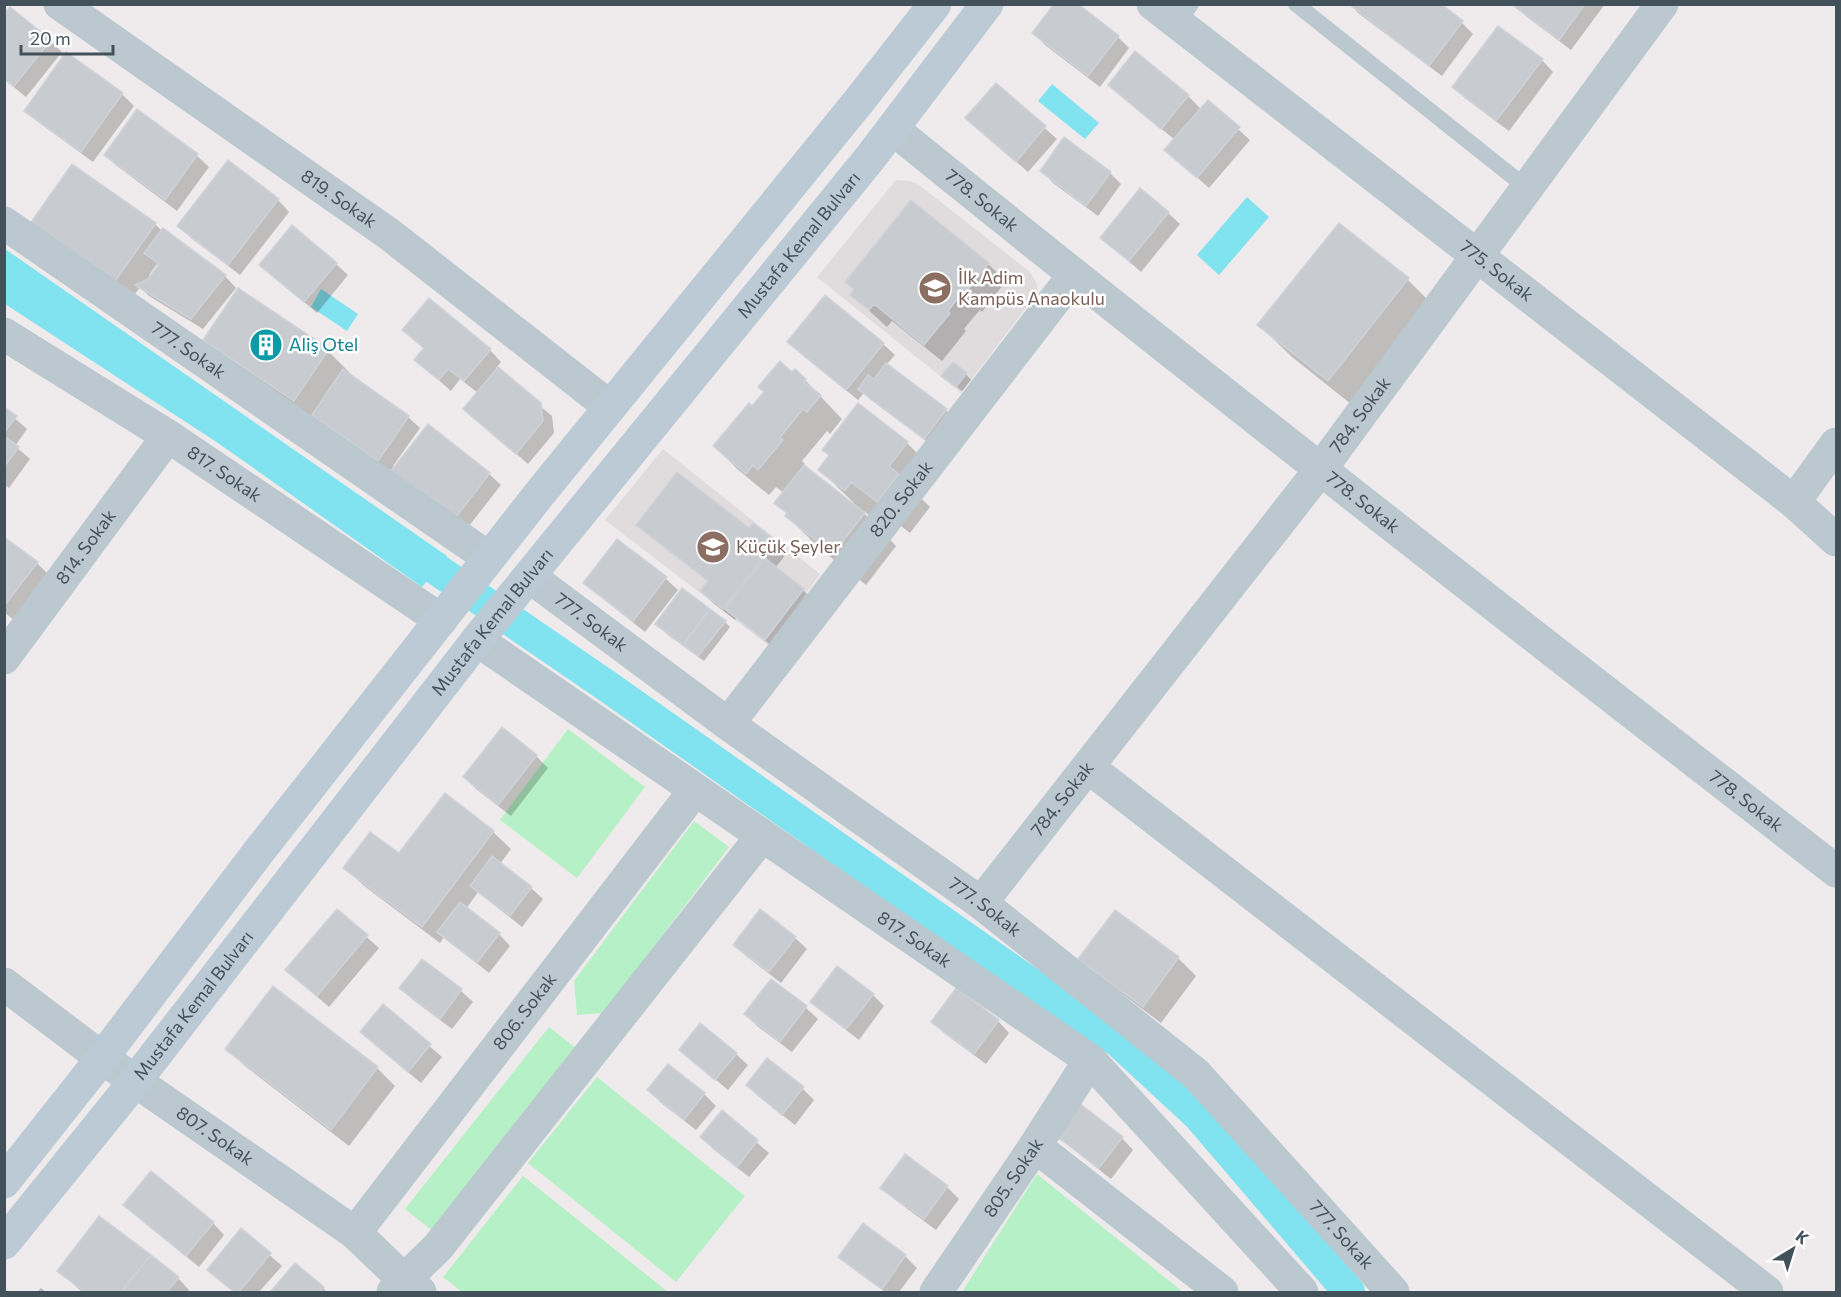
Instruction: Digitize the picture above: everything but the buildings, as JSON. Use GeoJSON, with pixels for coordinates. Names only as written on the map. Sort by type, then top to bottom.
{"type":"FeatureCollection","features":[{"type":"Feature","properties":{"kind":"main road"},"geometry":{"type":"LineString","coordinates":[[4,1182],[489,558],[859,101],[934,4]]}},
{"type":"Feature","properties":{"kind":"main road","name":"Mustafa Kemal Bulvarı"},"geometry":{"type":"LineString","coordinates":[[4,1243],[136,1080],[477,640],[893,129],[987,4]]}},
{"type":"Feature","properties":{"kind":"street","name":"819. Sokak"},"geometry":{"type":"LineString","coordinates":[[60,4],[389,234],[610,407]]}},
{"type":"Feature","properties":{"kind":"street","name":"784. Sokak"},"geometry":{"type":"LineString","coordinates":[[981,903],[1320,470],[1662,4]]}},
{"type":"Feature","properties":{"kind":"street","name":"775. Sokak"},"geometry":{"type":"LineString","coordinates":[[1174,11],[1477,256],[1794,502],[1836,540]]}},
{"type":"Feature","properties":{"kind":"street","name":"778. Sokak"},"geometry":{"type":"LineString","coordinates":[[893,129],[1320,470],[1836,871]]}},
{"type":"Feature","properties":{"kind":"street","name":"777. Sokak"},"geometry":{"type":"LineString","coordinates":[[4,223],[489,558]]}},
{"type":"Feature","properties":{"kind":"street","name":"820. Sokak"},"geometry":{"type":"LineString","coordinates":[[728,724],[1074,275]]}},
{"type":"Feature","properties":{"kind":"street","name":"817. Sokak"},"geometry":{"type":"LineString","coordinates":[[4,334],[168,436],[441,620]]}},
{"type":"Feature","properties":{"kind":"street","name":"814. Sokak"},"geometry":{"type":"LineString","coordinates":[[4,658],[168,436]]}},
{"type":"Feature","properties":{"kind":"street"},"geometry":{"type":"LineString","coordinates":[[1794,502],[1836,444]]}},
{"type":"Feature","properties":{"kind":"street","name":"777. Sokak"},"geometry":{"type":"LineString","coordinates":[[530,577],[728,724],[981,903],[1196,1074],[1393,1293]]}},
{"type":"Feature","properties":{"kind":"street","name":"817. Sokak"},"geometry":{"type":"LineString","coordinates":[[477,640],[1089,1060],[1302,1293]]}},
{"type":"Feature","properties":{"kind":"street"},"geometry":{"type":"LineString","coordinates":[[1088,767],[1767,1293]]}},
{"type":"Feature","properties":{"kind":"street","name":"806. Sokak"},"geometry":{"type":"LineString","coordinates":[[355,1233],[695,790]]}},
{"type":"Feature","properties":{"kind":"street"},"geometry":{"type":"LineString","coordinates":[[406,1288],[762,836]]}},
{"type":"Feature","properties":{"kind":"street","name":"807. Sokak"},"geometry":{"type":"LineString","coordinates":[[4,984],[102,1058],[355,1233],[406,1288]]}},
{"type":"Feature","properties":{"kind":"street","name":"805. Sokak"},"geometry":{"type":"LineString","coordinates":[[936,1293],[1035,1146],[1089,1060]]}},
{"type":"Feature","properties":{"kind":"street"},"geometry":{"type":"LineString","coordinates":[[1035,1146],[1222,1293]]}},
{"type":"Feature","properties":{"kind":"lane"},"geometry":{"type":"LineString","coordinates":[[1296,4],[1527,188]]}},
{"type":"Feature","properties":{"kind":"shaded area","name":"İlk Adim Kampüs Anaokulu"},"geometry":{"type":"Polygon","coordinates":[[[896,180],[918,184],[1030,272],[1037,284],[1038,292],[961,393],[817,277],[896,180]]]}},
{"type":"Feature","properties":{"kind":"shaded area","name":"Küçük Şeyler"},"geometry":{"type":"Polygon","coordinates":[[[663,449],[820,574],[768,645],[605,520],[663,449]]]}},
{"type":"Feature","properties":{"kind":"green space"},"geometry":{"type":"Polygon","coordinates":[[[568,729],[645,787],[577,878],[500,820],[568,729]]]}},
{"type":"Feature","properties":{"kind":"green space"},"geometry":{"type":"Polygon","coordinates":[[[694,821],[729,847],[604,1013],[577,1015],[574,981],[694,821]]]}},
{"type":"Feature","properties":{"kind":"green space"},"geometry":{"type":"Polygon","coordinates":[[[549,1027],[577,1049],[434,1232],[405,1209],[549,1027]]]}},
{"type":"Feature","properties":{"kind":"green space"},"geometry":{"type":"Polygon","coordinates":[[[597,1077],[745,1196],[676,1282],[528,1163],[597,1077]]]}},
{"type":"Feature","properties":{"kind":"green space"},"geometry":{"type":"Polygon","coordinates":[[[1037,1174],[1183,1292],[962,1292],[1037,1174]]]}},
{"type":"Feature","properties":{"kind":"green space"},"geometry":{"type":"Polygon","coordinates":[[[523,1176],[668,1292],[462,1292],[443,1277],[523,1176]]]}},
{"type":"Feature","properties":{"kind":"water"},"geometry":{"type":"Polygon","coordinates":[[[1052,84],[1099,123],[1085,139],[1038,101],[1052,84]]]}},
{"type":"Feature","properties":{"kind":"water"},"geometry":{"type":"Polygon","coordinates":[[[1247,197],[1269,217],[1219,275],[1197,255],[1247,197]]]}},
{"type":"Feature","properties":{"kind":"water"},"geometry":{"type":"Polygon","coordinates":[[[5,249],[447,556],[422,587],[218,443],[5,304],[5,249]]]}},
{"type":"Feature","properties":{"kind":"water"},"geometry":{"type":"Polygon","coordinates":[[[321,289],[358,314],[347,331],[311,307],[321,289]]]}},
{"type":"Feature","properties":{"kind":"waterway"},"geometry":{"type":"LineString","coordinates":[[401,545],[604,684],[1024,979],[1119,1042],[1199,1116],[1349,1292]]}},
{"type":"Feature","properties":{"kind":"place","name":"İlk Adim Kampüs Anaokulu"},"geometry":{"type":"Point","coordinates":[935,288]}},
{"type":"Feature","properties":{"kind":"place","name":"Aliş Otel"},"geometry":{"type":"Point","coordinates":[266,345]}},
{"type":"Feature","properties":{"kind":"place","name":"Küçük Şeyler"},"geometry":{"type":"Point","coordinates":[713,547]}}]}
